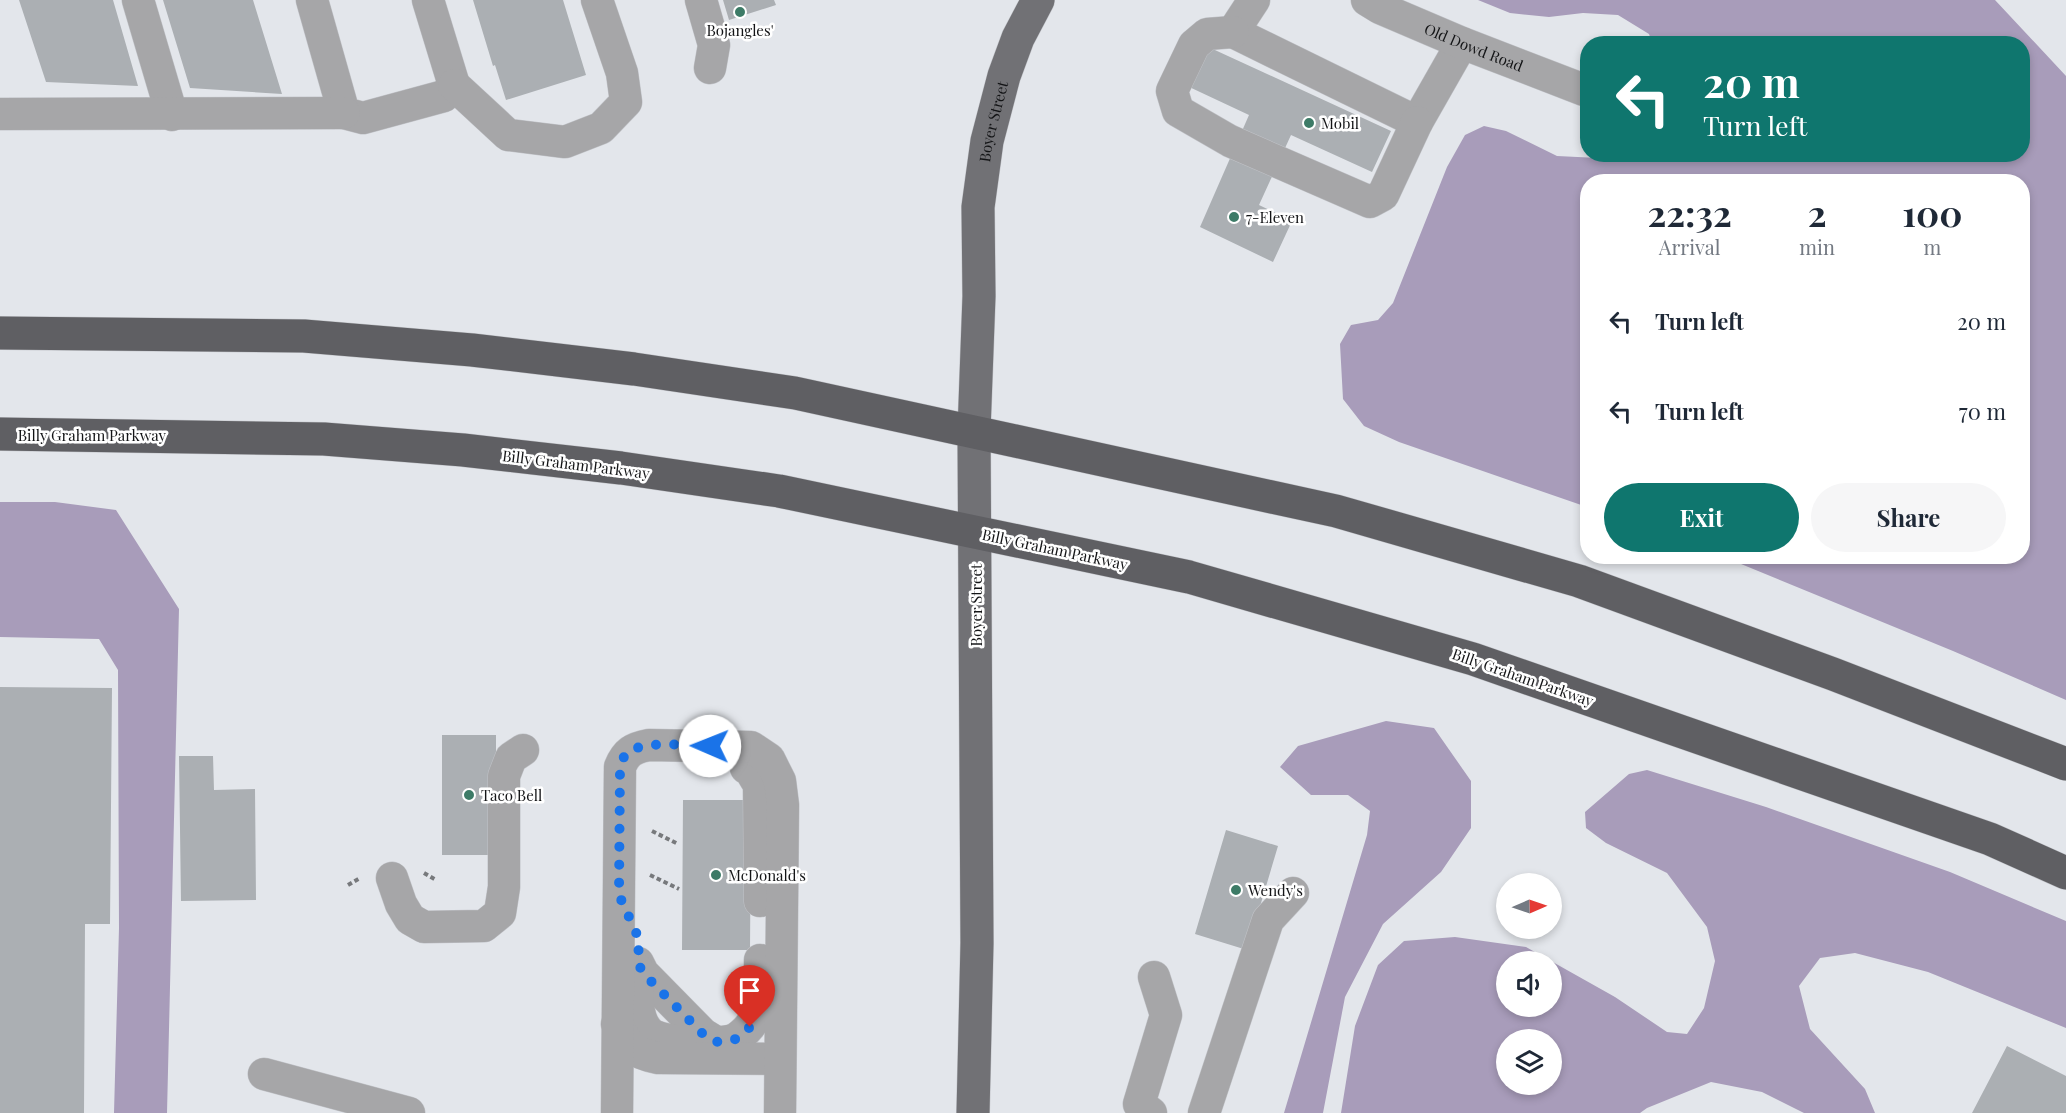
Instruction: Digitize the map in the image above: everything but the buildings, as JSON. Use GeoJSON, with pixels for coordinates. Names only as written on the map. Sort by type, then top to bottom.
{"type":"FeatureCollection","features":[{"type":"Feature","properties":{"kind":"highway"},"geometry":{"type":"LineString","coordinates":[[0,333],[304,336],[472,350],[634,369],[795,393],[1336,511],[1579,581],[1833,674],[2066,764]]}},
{"type":"Feature","properties":{"kind":"highway","name":"Billy Graham Parkway"},"geometry":{"type":"LineString","coordinates":[[0,434],[299,437],[463,450],[621,468],[779,491],[1189,577],[1473,659],[1990,839],[2066,873]]}},
{"type":"Feature","properties":{"kind":"main road","name":"Boyer Street"},"geometry":{"type":"LineString","coordinates":[[973,1113],[977,943],[974,431],[979,296],[978,207],[987,141],[1004,76],[1018,38],[1038,0]]}},
{"type":"Feature","properties":{"kind":"street"},"geometry":{"type":"LineString","coordinates":[[138,0],[172,115]]}},
{"type":"Feature","properties":{"kind":"street"},"geometry":{"type":"LineString","coordinates":[[312,0],[344,113]]}},
{"type":"Feature","properties":{"kind":"street"},"geometry":{"type":"LineString","coordinates":[[428,0],[454,85],[508,135],[565,142],[602,128],[626,102],[622,73],[597,0]]}},
{"type":"Feature","properties":{"kind":"street"},"geometry":{"type":"LineString","coordinates":[[701,0],[714,45],[711,68]]}},
{"type":"Feature","properties":{"kind":"street"},"geometry":{"type":"LineString","coordinates":[[1233,32],[1254,0]]}},
{"type":"Feature","properties":{"kind":"street","name":"Old Dowd Road"},"geometry":{"type":"LineString","coordinates":[[1367,0],[1462,44],[1580,88]]}},
{"type":"Feature","properties":{"kind":"street"},"geometry":{"type":"LineString","coordinates":[[1417,122],[1233,32],[1208,34],[1194,45],[1172,91],[1178,111],[1230,141],[1370,202],[1383,195],[1417,122],[1462,44]]}},
{"type":"Feature","properties":{"kind":"street"},"geometry":{"type":"LineString","coordinates":[[0,114],[344,113],[363,118],[444,96],[454,85]]}},
{"type":"Feature","properties":{"kind":"street"},"geometry":{"type":"LineString","coordinates":[[617,1113],[620,767],[624,755],[635,748],[649,745],[751,747],[769,759],[780,781],[783,805],[780,1113]]}},
{"type":"Feature","properties":{"kind":"street"},"geometry":{"type":"LineString","coordinates":[[392,878],[401,904],[410,919],[424,927],[484,926],[500,913],[504,887],[504,776],[511,758],[523,750]]}},
{"type":"Feature","properties":{"kind":"street"},"geometry":{"type":"LineString","coordinates":[[619,895],[639,939],[638,999],[641,1020],[649,1032],[669,1041],[716,1042],[736,1039],[750,1027],[758,1012],[760,981],[759,785],[750,770],[740,765],[648,762],[637,764],[629,770],[620,785]]}},
{"type":"Feature","properties":{"kind":"street"},"geometry":{"type":"LineString","coordinates":[[1204,1113],[1268,920],[1293,894]]}},
{"type":"Feature","properties":{"kind":"street"},"geometry":{"type":"LineString","coordinates":[[1151,1113],[1138,1104],[1166,1015],[1154,977]]}},
{"type":"Feature","properties":{"kind":"street"},"geometry":{"type":"LineString","coordinates":[[617,1023],[626,1043],[642,1055],[658,1058],[780,1059]]}},
{"type":"Feature","properties":{"kind":"street"},"geometry":{"type":"LineString","coordinates":[[264,1074],[409,1113]]}},
{"type":"Feature","properties":{"kind":"shaded area"},"geometry":{"type":"Polygon","coordinates":[[[1478,0],[1995,0],[2029,36],[1650,36],[1618,15],[1583,13],[1549,17],[1510,13],[1478,0]]]}},
{"type":"Feature","properties":{"kind":"shaded area"},"geometry":{"type":"Polygon","coordinates":[[[2030,37],[2066,76],[2066,700],[1741,564],[2030,564],[2030,174],[1580,174],[1580,505],[1399,442],[1364,426],[1343,399],[1340,344],[1351,325],[1378,320],[1393,303],[1447,167],[1465,135],[1484,126],[1506,131],[1557,156],[1580,157],[1580,162],[2030,162],[2030,37]]]}},
{"type":"Feature","properties":{"kind":"shaded area"},"geometry":{"type":"Polygon","coordinates":[[[0,502],[55,502],[116,510],[179,609],[167,1113],[114,1113],[119,928],[118,670],[99,639],[0,637],[0,502]]]}},
{"type":"Feature","properties":{"kind":"shaded area"},"geometry":{"type":"Polygon","coordinates":[[[1386,721],[1434,728],[1471,781],[1471,828],[1441,872],[1383,924],[1345,997],[1323,1113],[1284,1113],[1367,835],[1370,811],[1348,795],[1311,795],[1280,767],[1298,746],[1386,721]]]}},
{"type":"Feature","properties":{"kind":"shaded area"},"geometry":{"type":"Polygon","coordinates":[[[1647,770],[1766,807],[1950,872],[2066,921],[2066,1028],[1928,972],[1855,953],[1820,958],[1799,986],[1810,1029],[1865,1089],[1875,1113],[1804,1113],[1762,1092],[1711,1082],[1640,1113],[1341,1113],[1355,1026],[1378,965],[1404,941],[1455,937],[1526,947],[1533,951],[1496,951],[1496,1017],[1562,1017],[1562,967],[1615,997],[1667,1032],[1687,1034],[1704,1008],[1715,961],[1707,927],[1667,873],[1606,843],[1586,828],[1585,812],[1629,774],[1647,770]]]}},
{"type":"Feature","properties":{"kind":"place","name":"Bojangles'"},"geometry":{"type":"Point","coordinates":[740,12]}},
{"type":"Feature","properties":{"kind":"place","name":"Mobil"},"geometry":{"type":"Point","coordinates":[1309,123]}},
{"type":"Feature","properties":{"kind":"place","name":"7-Eleven"},"geometry":{"type":"Point","coordinates":[1234,217]}},
{"type":"Feature","properties":{"kind":"place","name":"Taco Bell"},"geometry":{"type":"Point","coordinates":[469,795]}},
{"type":"Feature","properties":{"kind":"place","name":"McDonald's"},"geometry":{"type":"Point","coordinates":[716,875]}},
{"type":"Feature","properties":{"kind":"place","name":"Wendy's"},"geometry":{"type":"Point","coordinates":[1236,890]}},
{"type":"Feature","properties":{"kind":"route"},"geometry":{"type":"LineString","coordinates":[[710,746],[649,745],[635,748],[624,755],[620,767],[619,895],[639,939],[638,963],[643,973],[703,1034],[716,1042],[722,1042],[736,1039],[750,1027]]}}]}
